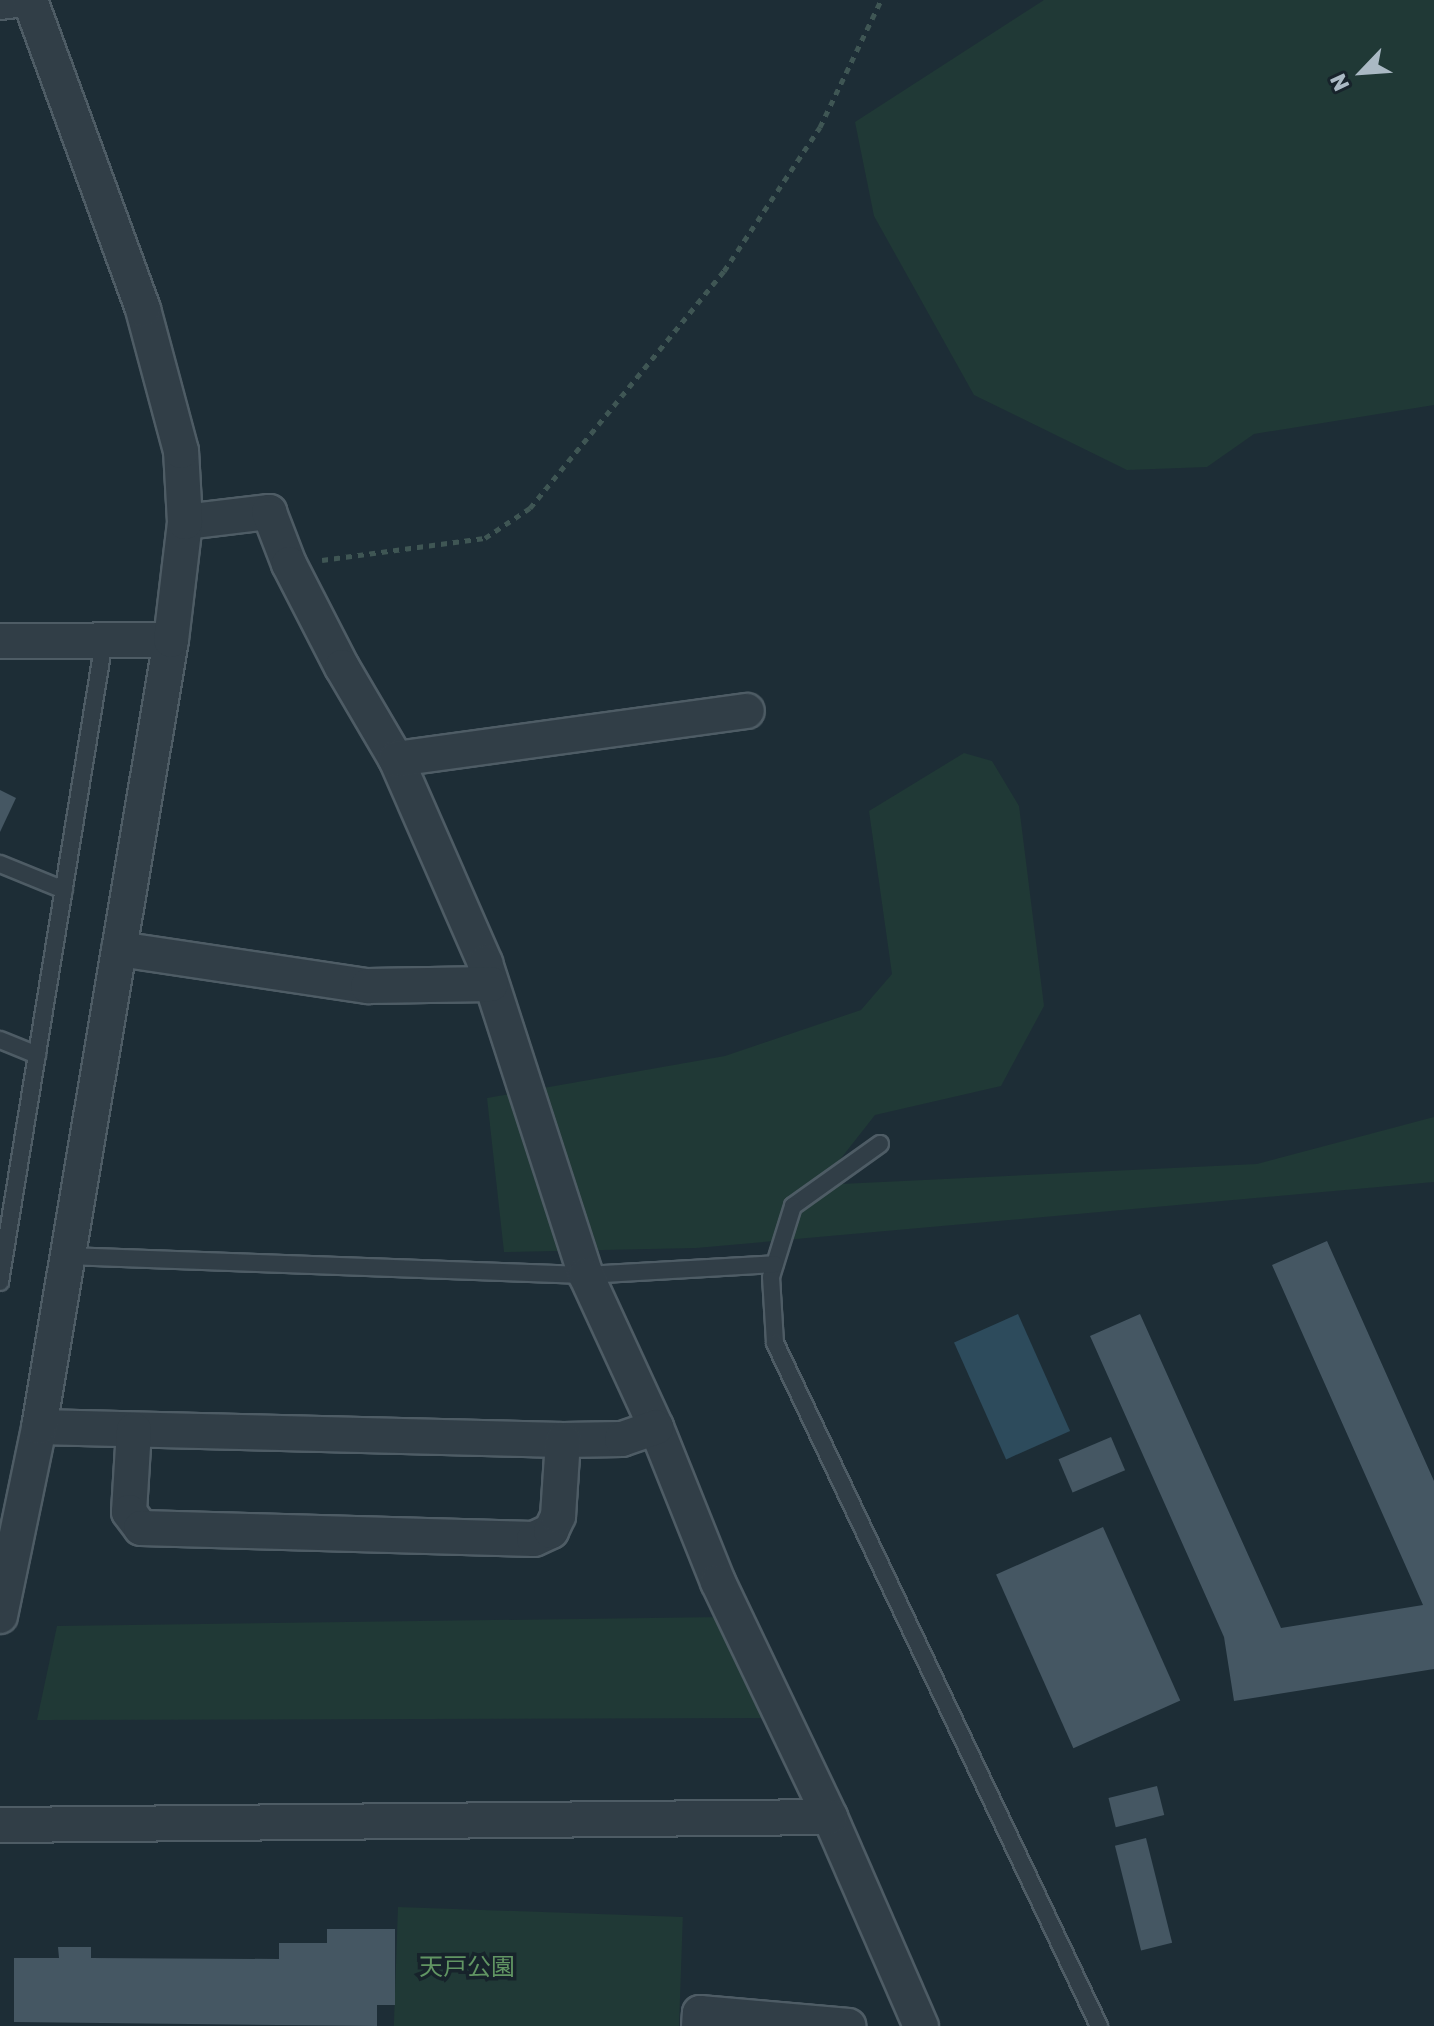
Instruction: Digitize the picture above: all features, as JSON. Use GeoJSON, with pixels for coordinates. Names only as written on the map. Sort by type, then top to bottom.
{"type":"FeatureCollection","features":[{"type":"Feature","properties":{"kind":"street"},"geometry":{"type":"LineString","coordinates":[[0,2],[17,0]]}},
{"type":"Feature","properties":{"kind":"street"},"geometry":{"type":"LineString","coordinates":[[3,1594],[39,1427],[171,640],[185,522],[181,451],[143,309],[30,0]]}},
{"type":"Feature","properties":{"kind":"street"},"geometry":{"type":"LineString","coordinates":[[185,522],[269,512],[289,564],[342,667],[396,759],[491,984],[586,1275],[656,1427],[718,1582],[830,1817],[921,2026]]}},
{"type":"Feature","properties":{"kind":"street"},"geometry":{"type":"LineString","coordinates":[[0,641],[171,640]]}},
{"type":"Feature","properties":{"kind":"street"},"geometry":{"type":"LineString","coordinates":[[396,759],[747,711]]}},
{"type":"Feature","properties":{"kind":"street"},"geometry":{"type":"LineString","coordinates":[[119,949],[368,986],[491,984]]}},
{"type":"Feature","properties":{"kind":"street"},"geometry":{"type":"LineString","coordinates":[[39,1427],[563,1440],[622,1439],[656,1427]]}},
{"type":"Feature","properties":{"kind":"street"},"geometry":{"type":"LineString","coordinates":[[134,1430],[129,1512],[141,1528],[534,1539],[551,1531],[558,1516],[563,1440]]}},
{"type":"Feature","properties":{"kind":"street"},"geometry":{"type":"LineString","coordinates":[[0,1825],[830,1817]]}},
{"type":"Feature","properties":{"kind":"street"},"geometry":{"type":"LineString","coordinates":[[699,2026],[700,2013],[848,2026]]}},
{"type":"Feature","properties":{"kind":"lane"},"geometry":{"type":"LineString","coordinates":[[0,1282],[5,1222],[37,1055],[104,641]]}},
{"type":"Feature","properties":{"kind":"lane"},"geometry":{"type":"LineString","coordinates":[[0,864],[64,890]]}},
{"type":"Feature","properties":{"kind":"lane"},"geometry":{"type":"LineString","coordinates":[[0,1040],[37,1055]]}},
{"type":"Feature","properties":{"kind":"lane"},"geometry":{"type":"LineString","coordinates":[[880,1144],[793,1206],[771,1277],[775,1343],[1099,2026]]}},
{"type":"Feature","properties":{"kind":"lane"},"geometry":{"type":"LineString","coordinates":[[67,1256],[586,1275],[775,1264]]}},
{"type":"Feature","properties":{"kind":"path"},"geometry":{"type":"LineString","coordinates":[[289,564],[485,538],[530,508],[724,271],[820,127],[881,0]]}},
{"type":"Feature","properties":{"kind":"green space"},"geometry":{"type":"Polygon","coordinates":[[[1044,0],[1434,0],[1434,405],[1254,434],[1207,467],[1127,470],[974,395],[874,216],[855,122],[1044,0]]]}},
{"type":"Feature","properties":{"kind":"green space"},"geometry":{"type":"Polygon","coordinates":[[[964,753],[992,761],[1019,806],[1044,1006],[1001,1086],[875,1115],[820,1185],[1257,1164],[1434,1117],[1434,1182],[696,1248],[504,1252],[487,1098],[725,1056],[861,1010],[892,974],[869,811],[964,753]]]}},
{"type":"Feature","properties":{"kind":"green space"},"geometry":{"type":"Polygon","coordinates":[[[722,1617],[771,1718],[37,1720],[57,1626],[722,1617]]]}},
{"type":"Feature","properties":{"kind":"green space","name":"天戸公園"},"geometry":{"type":"Polygon","coordinates":[[[398,1907],[683,1917],[679,2026],[394,2026],[398,1907]]]}},
{"type":"Feature","properties":{"kind":"water"},"geometry":{"type":"Polygon","coordinates":[[[1018,1314],[1070,1431],[1006,1459],[954,1342],[1018,1314]]]}},
{"type":"Feature","properties":{"kind":"building"},"geometry":{"type":"Polygon","coordinates":[[[0,790],[16,798],[0,832],[0,790]]]}},
{"type":"Feature","properties":{"kind":"building"},"geometry":{"type":"Polygon","coordinates":[[[1327,1241],[1434,1481],[1434,1669],[1234,1701],[1224,1637],[1090,1336],[1140,1314],[1281,1628],[1423,1605],[1272,1265],[1327,1241]]]}},
{"type":"Feature","properties":{"kind":"building"},"geometry":{"type":"Polygon","coordinates":[[[1111,1437],[1125,1470],[1073,1492],[1059,1459],[1111,1437]]]}},
{"type":"Feature","properties":{"kind":"building"},"geometry":{"type":"Polygon","coordinates":[[[1103,1527],[1180,1701],[1073,1748],[996,1575],[1103,1527]]]}},
{"type":"Feature","properties":{"kind":"building"},"geometry":{"type":"Polygon","coordinates":[[[1157,1786],[1164,1815],[1116,1827],[1108,1798],[1157,1786]]]}},
{"type":"Feature","properties":{"kind":"building"},"geometry":{"type":"Polygon","coordinates":[[[1146,1838],[1172,1943],[1141,1951],[1115,1846],[1146,1838]]]}},
{"type":"Feature","properties":{"kind":"building"},"geometry":{"type":"Polygon","coordinates":[[[327,1929],[395,1929],[395,2005],[377,2005],[377,2026],[14,2022],[14,1958],[59,1958],[58,1947],[91,1947],[91,1958],[279,1959],[279,1943],[327,1943],[327,1929]]]}}]}
